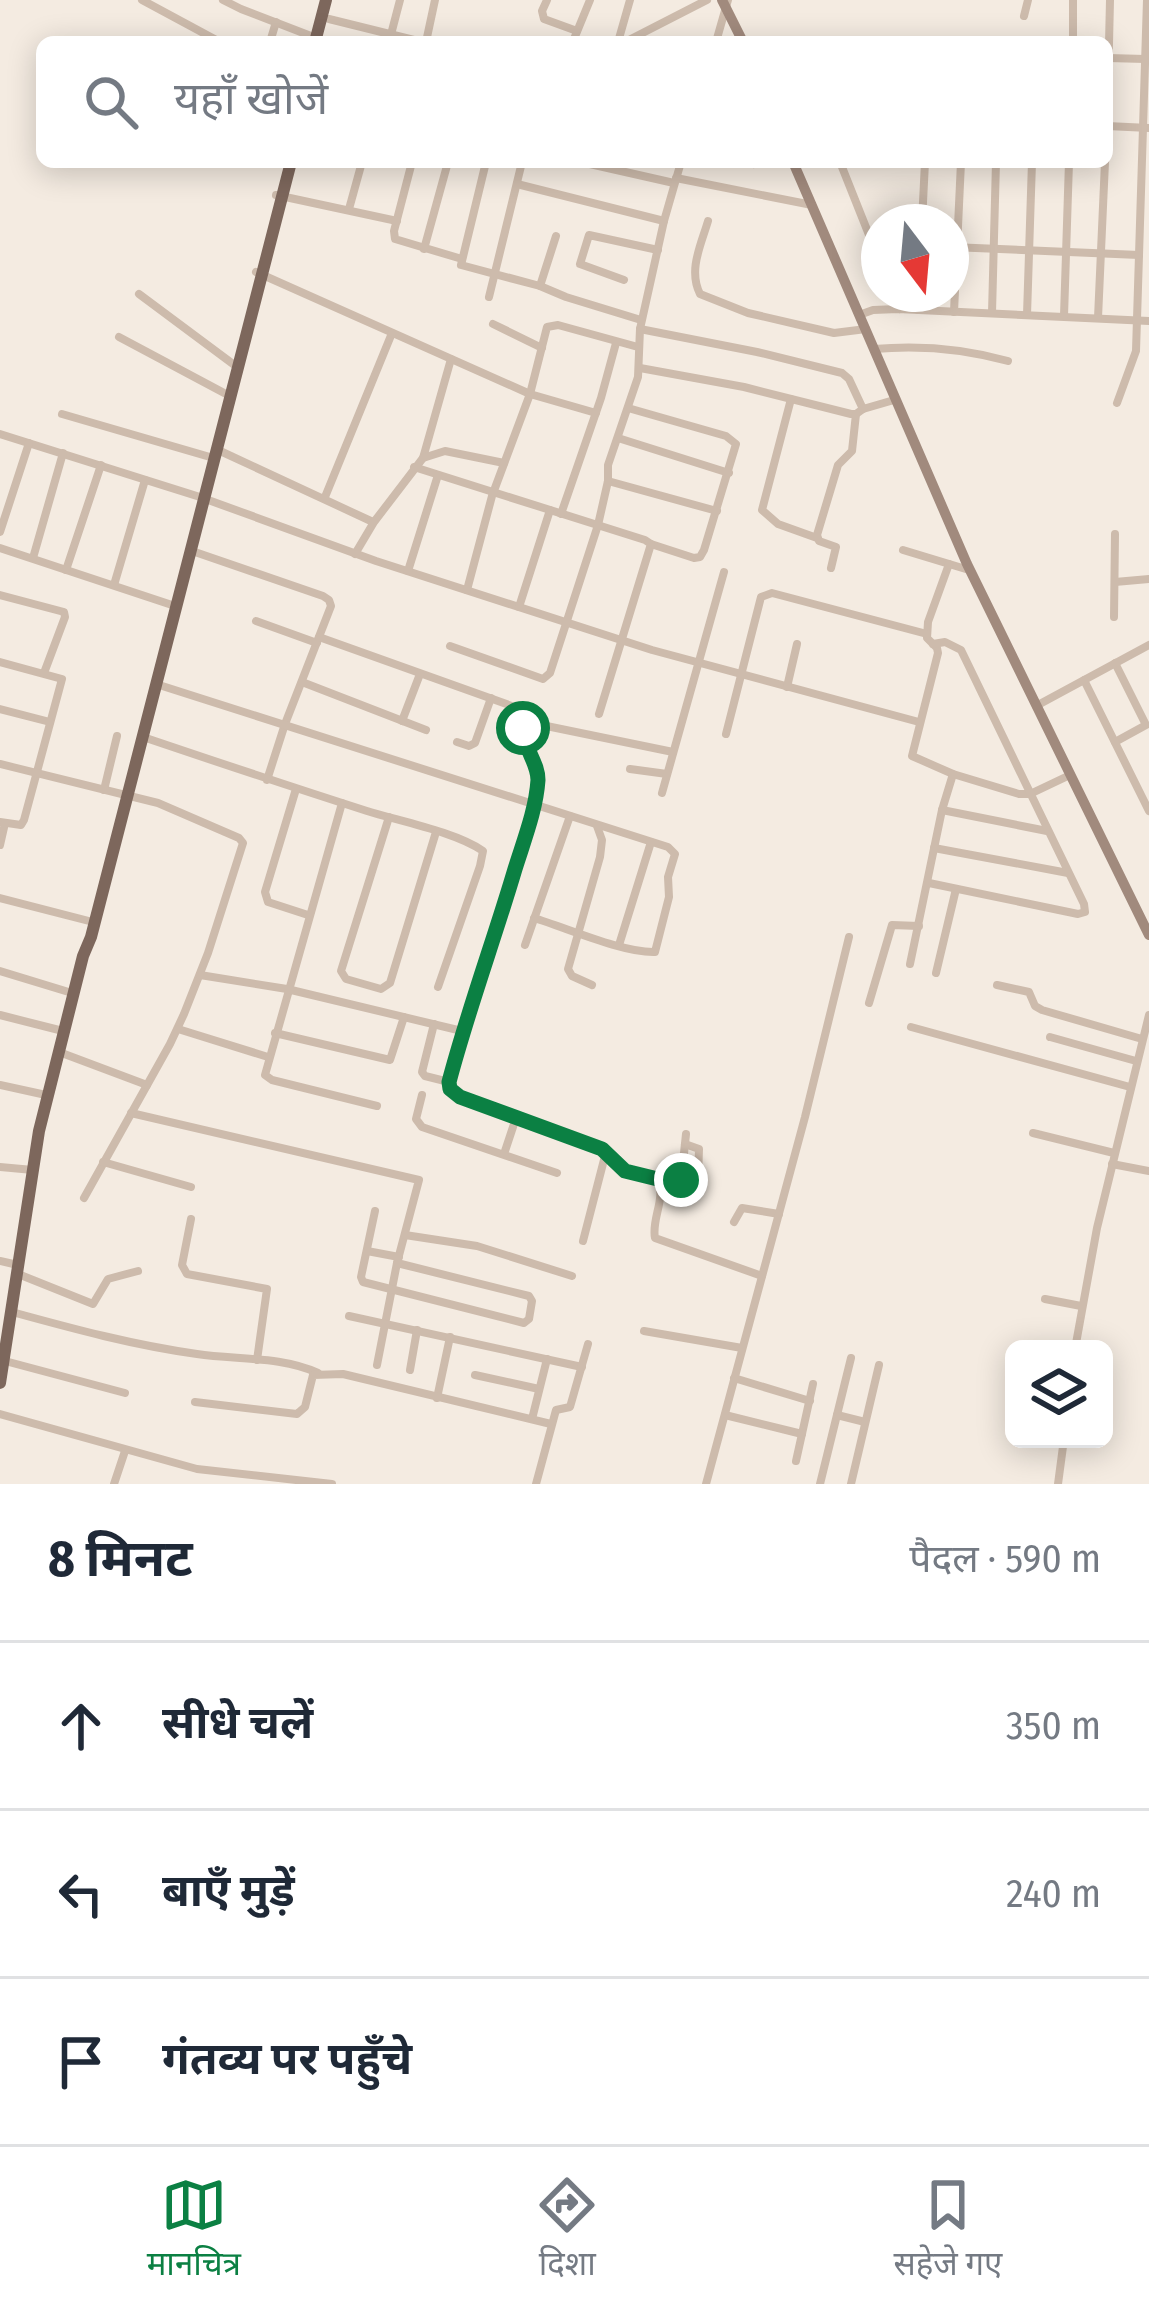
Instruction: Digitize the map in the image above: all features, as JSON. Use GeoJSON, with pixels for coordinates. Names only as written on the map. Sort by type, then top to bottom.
{"type":"FeatureCollection","features":[{"type":"Feature","properties":{"kind":"main road"},"geometry":{"type":"LineString","coordinates":[[322,36],[330,0]]}},
{"type":"Feature","properties":{"kind":"main road"},"geometry":{"type":"LineString","coordinates":[[321,36],[330,0]]}},
{"type":"Feature","properties":{"kind":"main road"},"geometry":{"type":"LineString","coordinates":[[83,956],[287,168]]}},
{"type":"Feature","properties":{"kind":"main road"},"geometry":{"type":"LineString","coordinates":[[213,453],[259,273]]}},
{"type":"Feature","properties":{"kind":"main road"},"geometry":{"type":"LineString","coordinates":[[174,606],[202,499]]}},
{"type":"Feature","properties":{"kind":"main road"},"geometry":{"type":"LineString","coordinates":[[0,1383],[48,1096],[89,921],[143,737],[167,633]]}},
{"type":"Feature","properties":{"kind":"street"},"geometry":{"type":"LineString","coordinates":[[142,0],[209,36]]}},
{"type":"Feature","properties":{"kind":"street"},"geometry":{"type":"LineString","coordinates":[[224,0],[310,36]]}},
{"type":"Feature","properties":{"kind":"street"},"geometry":{"type":"LineString","coordinates":[[391,36],[400,0]]}},
{"type":"Feature","properties":{"kind":"street"},"geometry":{"type":"LineString","coordinates":[[426,36],[435,0]]}},
{"type":"Feature","properties":{"kind":"street"},"geometry":{"type":"LineString","coordinates":[[547,0],[544,19],[576,35],[590,0]]}},
{"type":"Feature","properties":{"kind":"street"},"geometry":{"type":"LineString","coordinates":[[623,36],[630,0]]}},
{"type":"Feature","properties":{"kind":"street"},"geometry":{"type":"LineString","coordinates":[[634,36],[707,0]]}},
{"type":"Feature","properties":{"kind":"street"},"geometry":{"type":"LineString","coordinates":[[1024,16],[1028,0]]}},
{"type":"Feature","properties":{"kind":"street"},"geometry":{"type":"LineString","coordinates":[[1073,0],[1073,36]]}},
{"type":"Feature","properties":{"kind":"street"},"geometry":{"type":"LineString","coordinates":[[1109,36],[1110,0]]}},
{"type":"Feature","properties":{"kind":"street"},"geometry":{"type":"LineString","coordinates":[[1117,403],[1136,351],[1147,0]]}},
{"type":"Feature","properties":{"kind":"street"},"geometry":{"type":"LineString","coordinates":[[717,36],[725,3]]}},
{"type":"Feature","properties":{"kind":"street"},"geometry":{"type":"LineString","coordinates":[[725,3],[740,36]]}},
{"type":"Feature","properties":{"kind":"street"},"geometry":{"type":"LineString","coordinates":[[329,19],[384,36]]}},
{"type":"Feature","properties":{"kind":"street"},"geometry":{"type":"LineString","coordinates":[[272,36],[276,22]]}},
{"type":"Feature","properties":{"kind":"street"},"geometry":{"type":"LineString","coordinates":[[1113,58],[1145,59]]}},
{"type":"Feature","properties":{"kind":"street"},"geometry":{"type":"LineString","coordinates":[[1113,128],[1146,128]]}},
{"type":"Feature","properties":{"kind":"street"},"geometry":{"type":"LineString","coordinates":[[349,209],[360,168]]}},
{"type":"Feature","properties":{"kind":"street"},"geometry":{"type":"LineString","coordinates":[[410,168],[395,239],[462,259]]}},
{"type":"Feature","properties":{"kind":"street"},"geometry":{"type":"LineString","coordinates":[[424,249],[446,168]]}},
{"type":"Feature","properties":{"kind":"street"},"geometry":{"type":"LineString","coordinates":[[485,168],[464,267],[540,286],[641,324],[847,375],[859,412],[852,451],[838,465],[817,538]]}},
{"type":"Feature","properties":{"kind":"street"},"geometry":{"type":"LineString","coordinates":[[489,297],[521,168]]}},
{"type":"Feature","properties":{"kind":"street"},"geometry":{"type":"LineString","coordinates":[[612,168],[812,205]]}},
{"type":"Feature","properties":{"kind":"street"},"geometry":{"type":"LineString","coordinates":[[450,646],[543,680],[550,673],[598,525],[608,465],[640,368],[641,324],[679,168]]}},
{"type":"Feature","properties":{"kind":"street"},"geometry":{"type":"LineString","coordinates":[[796,168],[970,570],[1149,935]]}},
{"type":"Feature","properties":{"kind":"street"},"geometry":{"type":"LineString","coordinates":[[843,168],[861,210]]}},
{"type":"Feature","properties":{"kind":"street"},"geometry":{"type":"LineString","coordinates":[[923,204],[925,168]]}},
{"type":"Feature","properties":{"kind":"street"},"geometry":{"type":"LineString","coordinates":[[958,204],[961,168]]}},
{"type":"Feature","properties":{"kind":"street"},"geometry":{"type":"LineString","coordinates":[[992,313],[996,168]]}},
{"type":"Feature","properties":{"kind":"street"},"geometry":{"type":"LineString","coordinates":[[1028,315],[1032,168]]}},
{"type":"Feature","properties":{"kind":"street"},"geometry":{"type":"LineString","coordinates":[[1064,316],[1069,168]]}},
{"type":"Feature","properties":{"kind":"street"},"geometry":{"type":"LineString","coordinates":[[1098,318],[1105,168]]}},
{"type":"Feature","properties":{"kind":"street"},"geometry":{"type":"LineString","coordinates":[[517,184],[664,221]]}},
{"type":"Feature","properties":{"kind":"street"},"geometry":{"type":"LineString","coordinates":[[280,195],[397,221]]}},
{"type":"Feature","properties":{"kind":"street"},"geometry":{"type":"LineString","coordinates":[[708,221],[695,263],[695,288],[700,294],[748,314],[834,333],[866,329]]}},
{"type":"Feature","properties":{"kind":"street"},"geometry":{"type":"LineString","coordinates":[[624,280],[580,264],[589,235],[658,250]]}},
{"type":"Feature","properties":{"kind":"street"},"geometry":{"type":"LineString","coordinates":[[540,286],[556,236]]}},
{"type":"Feature","properties":{"kind":"street"},"geometry":{"type":"LineString","coordinates":[[969,247],[1139,255]]}},
{"type":"Feature","properties":{"kind":"street"},"geometry":{"type":"LineString","coordinates":[[259,273],[530,394],[596,412]]}},
{"type":"Feature","properties":{"kind":"street"},"geometry":{"type":"LineString","coordinates":[[140,294],[233,364]]}},
{"type":"Feature","properties":{"kind":"street"},"geometry":{"type":"LineString","coordinates":[[860,315],[868,312]]}},
{"type":"Feature","properties":{"kind":"street"},"geometry":{"type":"LineString","coordinates":[[954,312],[1149,321]]}},
{"type":"Feature","properties":{"kind":"street"},"geometry":{"type":"LineString","coordinates":[[493,324],[542,348]]}},
{"type":"Feature","properties":{"kind":"street"},"geometry":{"type":"LineString","coordinates":[[467,590],[493,492],[530,394],[547,327],[638,347]]}},
{"type":"Feature","properties":{"kind":"street"},"geometry":{"type":"LineString","coordinates":[[325,497],[392,333]]}},
{"type":"Feature","properties":{"kind":"street"},"geometry":{"type":"LineString","coordinates":[[118,337],[226,394]]}},
{"type":"Feature","properties":{"kind":"street"},"geometry":{"type":"LineString","coordinates":[[561,514],[616,343]]}},
{"type":"Feature","properties":{"kind":"street"},"geometry":{"type":"LineString","coordinates":[[874,349],[903,346],[1008,361]]}},
{"type":"Feature","properties":{"kind":"street"},"geometry":{"type":"LineString","coordinates":[[1136,351],[1149,354]]}},
{"type":"Feature","properties":{"kind":"street"},"geometry":{"type":"LineString","coordinates":[[423,458],[451,359]]}},
{"type":"Feature","properties":{"kind":"street"},"geometry":{"type":"LineString","coordinates":[[640,368],[859,412],[894,400]]}},
{"type":"Feature","properties":{"kind":"street"},"geometry":{"type":"LineString","coordinates":[[791,399],[762,509],[778,524],[836,547],[832,568]]}},
{"type":"Feature","properties":{"kind":"street"},"geometry":{"type":"LineString","coordinates":[[414,467],[700,557],[729,473],[733,439],[628,408]]}},
{"type":"Feature","properties":{"kind":"street"},"geometry":{"type":"LineString","coordinates":[[62,414],[213,453],[325,497],[374,522]]}},
{"type":"Feature","properties":{"kind":"street"},"geometry":{"type":"LineString","coordinates":[[0,434],[622,641],[919,722]]}},
{"type":"Feature","properties":{"kind":"street"},"geometry":{"type":"LineString","coordinates":[[618,438],[729,473]]}},
{"type":"Feature","properties":{"kind":"street"},"geometry":{"type":"LineString","coordinates":[[0,532],[29,443]]}},
{"type":"Feature","properties":{"kind":"street"},"geometry":{"type":"LineString","coordinates":[[355,554],[423,458],[445,451],[504,463]]}},
{"type":"Feature","properties":{"kind":"street"},"geometry":{"type":"LineString","coordinates":[[33,558],[63,453]]}},
{"type":"Feature","properties":{"kind":"street"},"geometry":{"type":"LineString","coordinates":[[66,570],[101,465]]}},
{"type":"Feature","properties":{"kind":"street"},"geometry":{"type":"LineString","coordinates":[[408,572],[438,475]]}},
{"type":"Feature","properties":{"kind":"street"},"geometry":{"type":"LineString","coordinates":[[114,585],[145,480]]}},
{"type":"Feature","properties":{"kind":"street"},"geometry":{"type":"LineString","coordinates":[[608,481],[717,511]]}},
{"type":"Feature","properties":{"kind":"street"},"geometry":{"type":"LineString","coordinates":[[519,607],[550,510]]}},
{"type":"Feature","properties":{"kind":"street"},"geometry":{"type":"LineString","coordinates":[[1114,534],[1114,617]]}},
{"type":"Feature","properties":{"kind":"street"},"geometry":{"type":"LineString","coordinates":[[599,713],[651,544]]}},
{"type":"Feature","properties":{"kind":"street"},"geometry":{"type":"LineString","coordinates":[[0,548],[174,606]]}},
{"type":"Feature","properties":{"kind":"street"},"geometry":{"type":"LineString","coordinates":[[903,550],[970,570]]}},
{"type":"Feature","properties":{"kind":"street"},"geometry":{"type":"LineString","coordinates":[[192,551],[332,605],[268,779]]}},
{"type":"Feature","properties":{"kind":"street"},"geometry":{"type":"LineString","coordinates":[[927,634],[949,564]]}},
{"type":"Feature","properties":{"kind":"street"},"geometry":{"type":"LineString","coordinates":[[662,793],[724,572]]}},
{"type":"Feature","properties":{"kind":"street"},"geometry":{"type":"LineString","coordinates":[[1114,582],[1149,579]]}},
{"type":"Feature","properties":{"kind":"street"},"geometry":{"type":"LineString","coordinates":[[726,734],[760,597],[772,593],[927,634],[938,653],[912,756],[1019,794],[1030,794],[1070,775]]}},
{"type":"Feature","properties":{"kind":"street"},"geometry":{"type":"LineString","coordinates":[[0,595],[64,612],[44,673]]}},
{"type":"Feature","properties":{"kind":"street"},"geometry":{"type":"LineString","coordinates":[[256,621],[525,710],[524,742],[538,774],[534,805],[462,1031],[449,1082],[452,1094],[606,1153],[621,1169],[659,1181],[681,1182],[685,1139],[699,1149],[698,1178]]}},
{"type":"Feature","properties":{"kind":"street"},"geometry":{"type":"LineString","coordinates":[[929,883],[1081,914],[1086,908],[961,650],[945,642],[933,644]]}},
{"type":"Feature","properties":{"kind":"street"},"geometry":{"type":"LineString","coordinates":[[787,687],[797,644]]}},
{"type":"Feature","properties":{"kind":"street"},"geometry":{"type":"LineString","coordinates":[[1036,706],[1149,644]]}},
{"type":"Feature","properties":{"kind":"street"},"geometry":{"type":"LineString","coordinates":[[0,662],[62,679],[22,825],[3,822],[0,845]]}},
{"type":"Feature","properties":{"kind":"street"},"geometry":{"type":"LineString","coordinates":[[1115,663],[1146,720],[1143,727],[1115,742]]}},
{"type":"Feature","properties":{"kind":"street"},"geometry":{"type":"LineString","coordinates":[[402,721],[420,674]]}},
{"type":"Feature","properties":{"kind":"street"},"geometry":{"type":"LineString","coordinates":[[1084,680],[1149,811]]}},
{"type":"Feature","properties":{"kind":"street"},"geometry":{"type":"LineString","coordinates":[[302,682],[426,730]]}},
{"type":"Feature","properties":{"kind":"street"},"geometry":{"type":"LineString","coordinates":[[156,684],[668,847],[675,854],[659,945],[652,953],[535,918]]}},
{"type":"Feature","properties":{"kind":"street"},"geometry":{"type":"LineString","coordinates":[[457,742],[475,743],[491,698]]}},
{"type":"Feature","properties":{"kind":"street"},"geometry":{"type":"LineString","coordinates":[[0,709],[50,722]]}},
{"type":"Feature","properties":{"kind":"street"},"geometry":{"type":"LineString","coordinates":[[527,722],[673,752]]}},
{"type":"Feature","properties":{"kind":"street"},"geometry":{"type":"LineString","coordinates":[[104,790],[117,736]]}},
{"type":"Feature","properties":{"kind":"street"},"geometry":{"type":"LineString","coordinates":[[143,737],[482,851],[438,987]]}},
{"type":"Feature","properties":{"kind":"street"},"geometry":{"type":"LineString","coordinates":[[0,764],[187,813],[243,843],[177,1029],[83,1198]]}},
{"type":"Feature","properties":{"kind":"street"},"geometry":{"type":"LineString","coordinates":[[630,769],[667,774]]}},
{"type":"Feature","properties":{"kind":"street"},"geometry":{"type":"LineString","coordinates":[[910,964],[952,774]]}},
{"type":"Feature","properties":{"kind":"street"},"geometry":{"type":"LineString","coordinates":[[296,789],[265,898],[308,916]]}},
{"type":"Feature","properties":{"kind":"street"},"geometry":{"type":"LineString","coordinates":[[342,803],[265,1075],[377,1106]]}},
{"type":"Feature","properties":{"kind":"street"},"geometry":{"type":"LineString","coordinates":[[942,810],[1048,831]]}},
{"type":"Feature","properties":{"kind":"street"},"geometry":{"type":"LineString","coordinates":[[389,817],[341,971],[346,979],[381,989],[390,983],[436,832]]}},
{"type":"Feature","properties":{"kind":"street"},"geometry":{"type":"LineString","coordinates":[[525,945],[571,817]]}},
{"type":"Feature","properties":{"kind":"street"},"geometry":{"type":"LineString","coordinates":[[592,985],[572,976],[568,969],[600,857],[602,840],[596,825]]}},
{"type":"Feature","properties":{"kind":"street"},"geometry":{"type":"LineString","coordinates":[[619,945],[651,842]]}},
{"type":"Feature","properties":{"kind":"street"},"geometry":{"type":"LineString","coordinates":[[934,848],[1070,873]]}},
{"type":"Feature","properties":{"kind":"street"},"geometry":{"type":"LineString","coordinates":[[936,973],[956,889]]}},
{"type":"Feature","properties":{"kind":"street"},"geometry":{"type":"LineString","coordinates":[[0,898],[89,921]]}},
{"type":"Feature","properties":{"kind":"street"},"geometry":{"type":"LineString","coordinates":[[869,1003],[890,928],[896,923],[919,926]]}},
{"type":"Feature","properties":{"kind":"street"},"geometry":{"type":"LineString","coordinates":[[706,1484],[849,937]]}},
{"type":"Feature","properties":{"kind":"street"},"geometry":{"type":"LineString","coordinates":[[0,971],[74,994]]}},
{"type":"Feature","properties":{"kind":"street"},"geometry":{"type":"LineString","coordinates":[[199,975],[287,989],[462,1031]]}},
{"type":"Feature","properties":{"kind":"street"},"geometry":{"type":"LineString","coordinates":[[997,985],[1029,992],[1042,1010],[1145,1040]]}},
{"type":"Feature","properties":{"kind":"street"},"geometry":{"type":"LineString","coordinates":[[0,1015],[64,1031]]}},
{"type":"Feature","properties":{"kind":"street"},"geometry":{"type":"LineString","coordinates":[[1077,1340],[1114,1154],[1149,1015]]}},
{"type":"Feature","properties":{"kind":"street"},"geometry":{"type":"LineString","coordinates":[[275,1033],[390,1060],[404,1017]]}},
{"type":"Feature","properties":{"kind":"street"},"geometry":{"type":"LineString","coordinates":[[434,1024],[422,1072],[449,1082]]}},
{"type":"Feature","properties":{"kind":"street"},"geometry":{"type":"LineString","coordinates":[[911,1027],[1130,1087]]}},
{"type":"Feature","properties":{"kind":"street"},"geometry":{"type":"LineString","coordinates":[[177,1029],[268,1057]]}},
{"type":"Feature","properties":{"kind":"street"},"geometry":{"type":"LineString","coordinates":[[1050,1037],[1136,1061]]}},
{"type":"Feature","properties":{"kind":"street"},"geometry":{"type":"LineString","coordinates":[[59,1052],[147,1084]]}},
{"type":"Feature","properties":{"kind":"street"},"geometry":{"type":"LineString","coordinates":[[0,1085],[48,1096]]}},
{"type":"Feature","properties":{"kind":"street"},"geometry":{"type":"LineString","coordinates":[[422,1095],[416,1119],[422,1127],[557,1173]]}},
{"type":"Feature","properties":{"kind":"street"},"geometry":{"type":"LineString","coordinates":[[131,1113],[416,1178],[419,1185],[377,1365]]}},
{"type":"Feature","properties":{"kind":"street"},"geometry":{"type":"LineString","coordinates":[[504,1154],[516,1118]]}},
{"type":"Feature","properties":{"kind":"street"},"geometry":{"type":"LineString","coordinates":[[1033,1133],[1114,1154]]}},
{"type":"Feature","properties":{"kind":"street"},"geometry":{"type":"LineString","coordinates":[[583,1241],[606,1153]]}},
{"type":"Feature","properties":{"kind":"street"},"geometry":{"type":"LineString","coordinates":[[104,1162],[190,1187]]}},
{"type":"Feature","properties":{"kind":"street"},"geometry":{"type":"LineString","coordinates":[[1112,1165],[1149,1171]]}},
{"type":"Feature","properties":{"kind":"street"},"geometry":{"type":"LineString","coordinates":[[0,1167],[33,1170]]}},
{"type":"Feature","properties":{"kind":"street"},"geometry":{"type":"LineString","coordinates":[[659,1181],[655,1238],[762,1276]]}},
{"type":"Feature","properties":{"kind":"street"},"geometry":{"type":"LineString","coordinates":[[734,1222],[742,1208],[779,1214]]}},
{"type":"Feature","properties":{"kind":"street"},"geometry":{"type":"LineString","coordinates":[[367,1251],[529,1296],[529,1319],[524,1323],[361,1280],[375,1211]]}},
{"type":"Feature","properties":{"kind":"street"},"geometry":{"type":"LineString","coordinates":[[191,1219],[182,1265],[187,1274],[267,1289],[257,1360]]}},
{"type":"Feature","properties":{"kind":"street"},"geometry":{"type":"LineString","coordinates":[[405,1235],[477,1246],[572,1276]]}},
{"type":"Feature","properties":{"kind":"street"},"geometry":{"type":"LineString","coordinates":[[0,1261],[93,1304],[107,1279],[138,1271]]}},
{"type":"Feature","properties":{"kind":"street"},"geometry":{"type":"LineString","coordinates":[[1045,1299],[1081,1306]]}},
{"type":"Feature","properties":{"kind":"street"},"geometry":{"type":"LineString","coordinates":[[11,1311],[126,1343],[299,1365],[551,1424]]}},
{"type":"Feature","properties":{"kind":"street"},"geometry":{"type":"LineString","coordinates":[[349,1316],[582,1367]]}},
{"type":"Feature","properties":{"kind":"street"},"geometry":{"type":"LineString","coordinates":[[410,1370],[417,1330]]}},
{"type":"Feature","properties":{"kind":"street"},"geometry":{"type":"LineString","coordinates":[[644,1331],[742,1348]]}},
{"type":"Feature","properties":{"kind":"street"},"geometry":{"type":"LineString","coordinates":[[437,1398],[450,1337]]}},
{"type":"Feature","properties":{"kind":"street"},"geometry":{"type":"LineString","coordinates":[[536,1484],[556,1410],[570,1407],[589,1344]]}},
{"type":"Feature","properties":{"kind":"street"},"geometry":{"type":"LineString","coordinates":[[3,1351],[125,1393]]}},
{"type":"Feature","properties":{"kind":"street"},"geometry":{"type":"LineString","coordinates":[[820,1484],[850,1358]]}},
{"type":"Feature","properties":{"kind":"street"},"geometry":{"type":"LineString","coordinates":[[532,1420],[547,1359]]}},
{"type":"Feature","properties":{"kind":"street"},"geometry":{"type":"LineString","coordinates":[[851,1484],[879,1366]]}},
{"type":"Feature","properties":{"kind":"street"},"geometry":{"type":"LineString","coordinates":[[195,1402],[297,1414],[305,1407],[311,1379],[318,1373]]}},
{"type":"Feature","properties":{"kind":"street"},"geometry":{"type":"LineString","coordinates":[[475,1376],[539,1389]]}},
{"type":"Feature","properties":{"kind":"street"},"geometry":{"type":"LineString","coordinates":[[734,1378],[809,1400]]}},
{"type":"Feature","properties":{"kind":"street"},"geometry":{"type":"LineString","coordinates":[[796,1461],[813,1384]]}},
{"type":"Feature","properties":{"kind":"street"},"geometry":{"type":"LineString","coordinates":[[0,1414],[197,1469],[332,1484]]}},
{"type":"Feature","properties":{"kind":"street"},"geometry":{"type":"LineString","coordinates":[[724,1415],[802,1434]]}},
{"type":"Feature","properties":{"kind":"street"},"geometry":{"type":"LineString","coordinates":[[837,1415],[865,1422]]}},
{"type":"Feature","properties":{"kind":"street"},"geometry":{"type":"LineString","coordinates":[[1058,1484],[1063,1448]]}},
{"type":"Feature","properties":{"kind":"street"},"geometry":{"type":"LineString","coordinates":[[115,1484],[125,1451]]}},
{"type":"Feature","properties":{"kind":"route"},"geometry":{"type":"LineString","coordinates":[[523,728],[525,746],[538,774],[534,805],[462,1031],[450,1089],[452,1094],[602,1149],[625,1171],[659,1181],[678,1184],[681,1180]]}}]}
